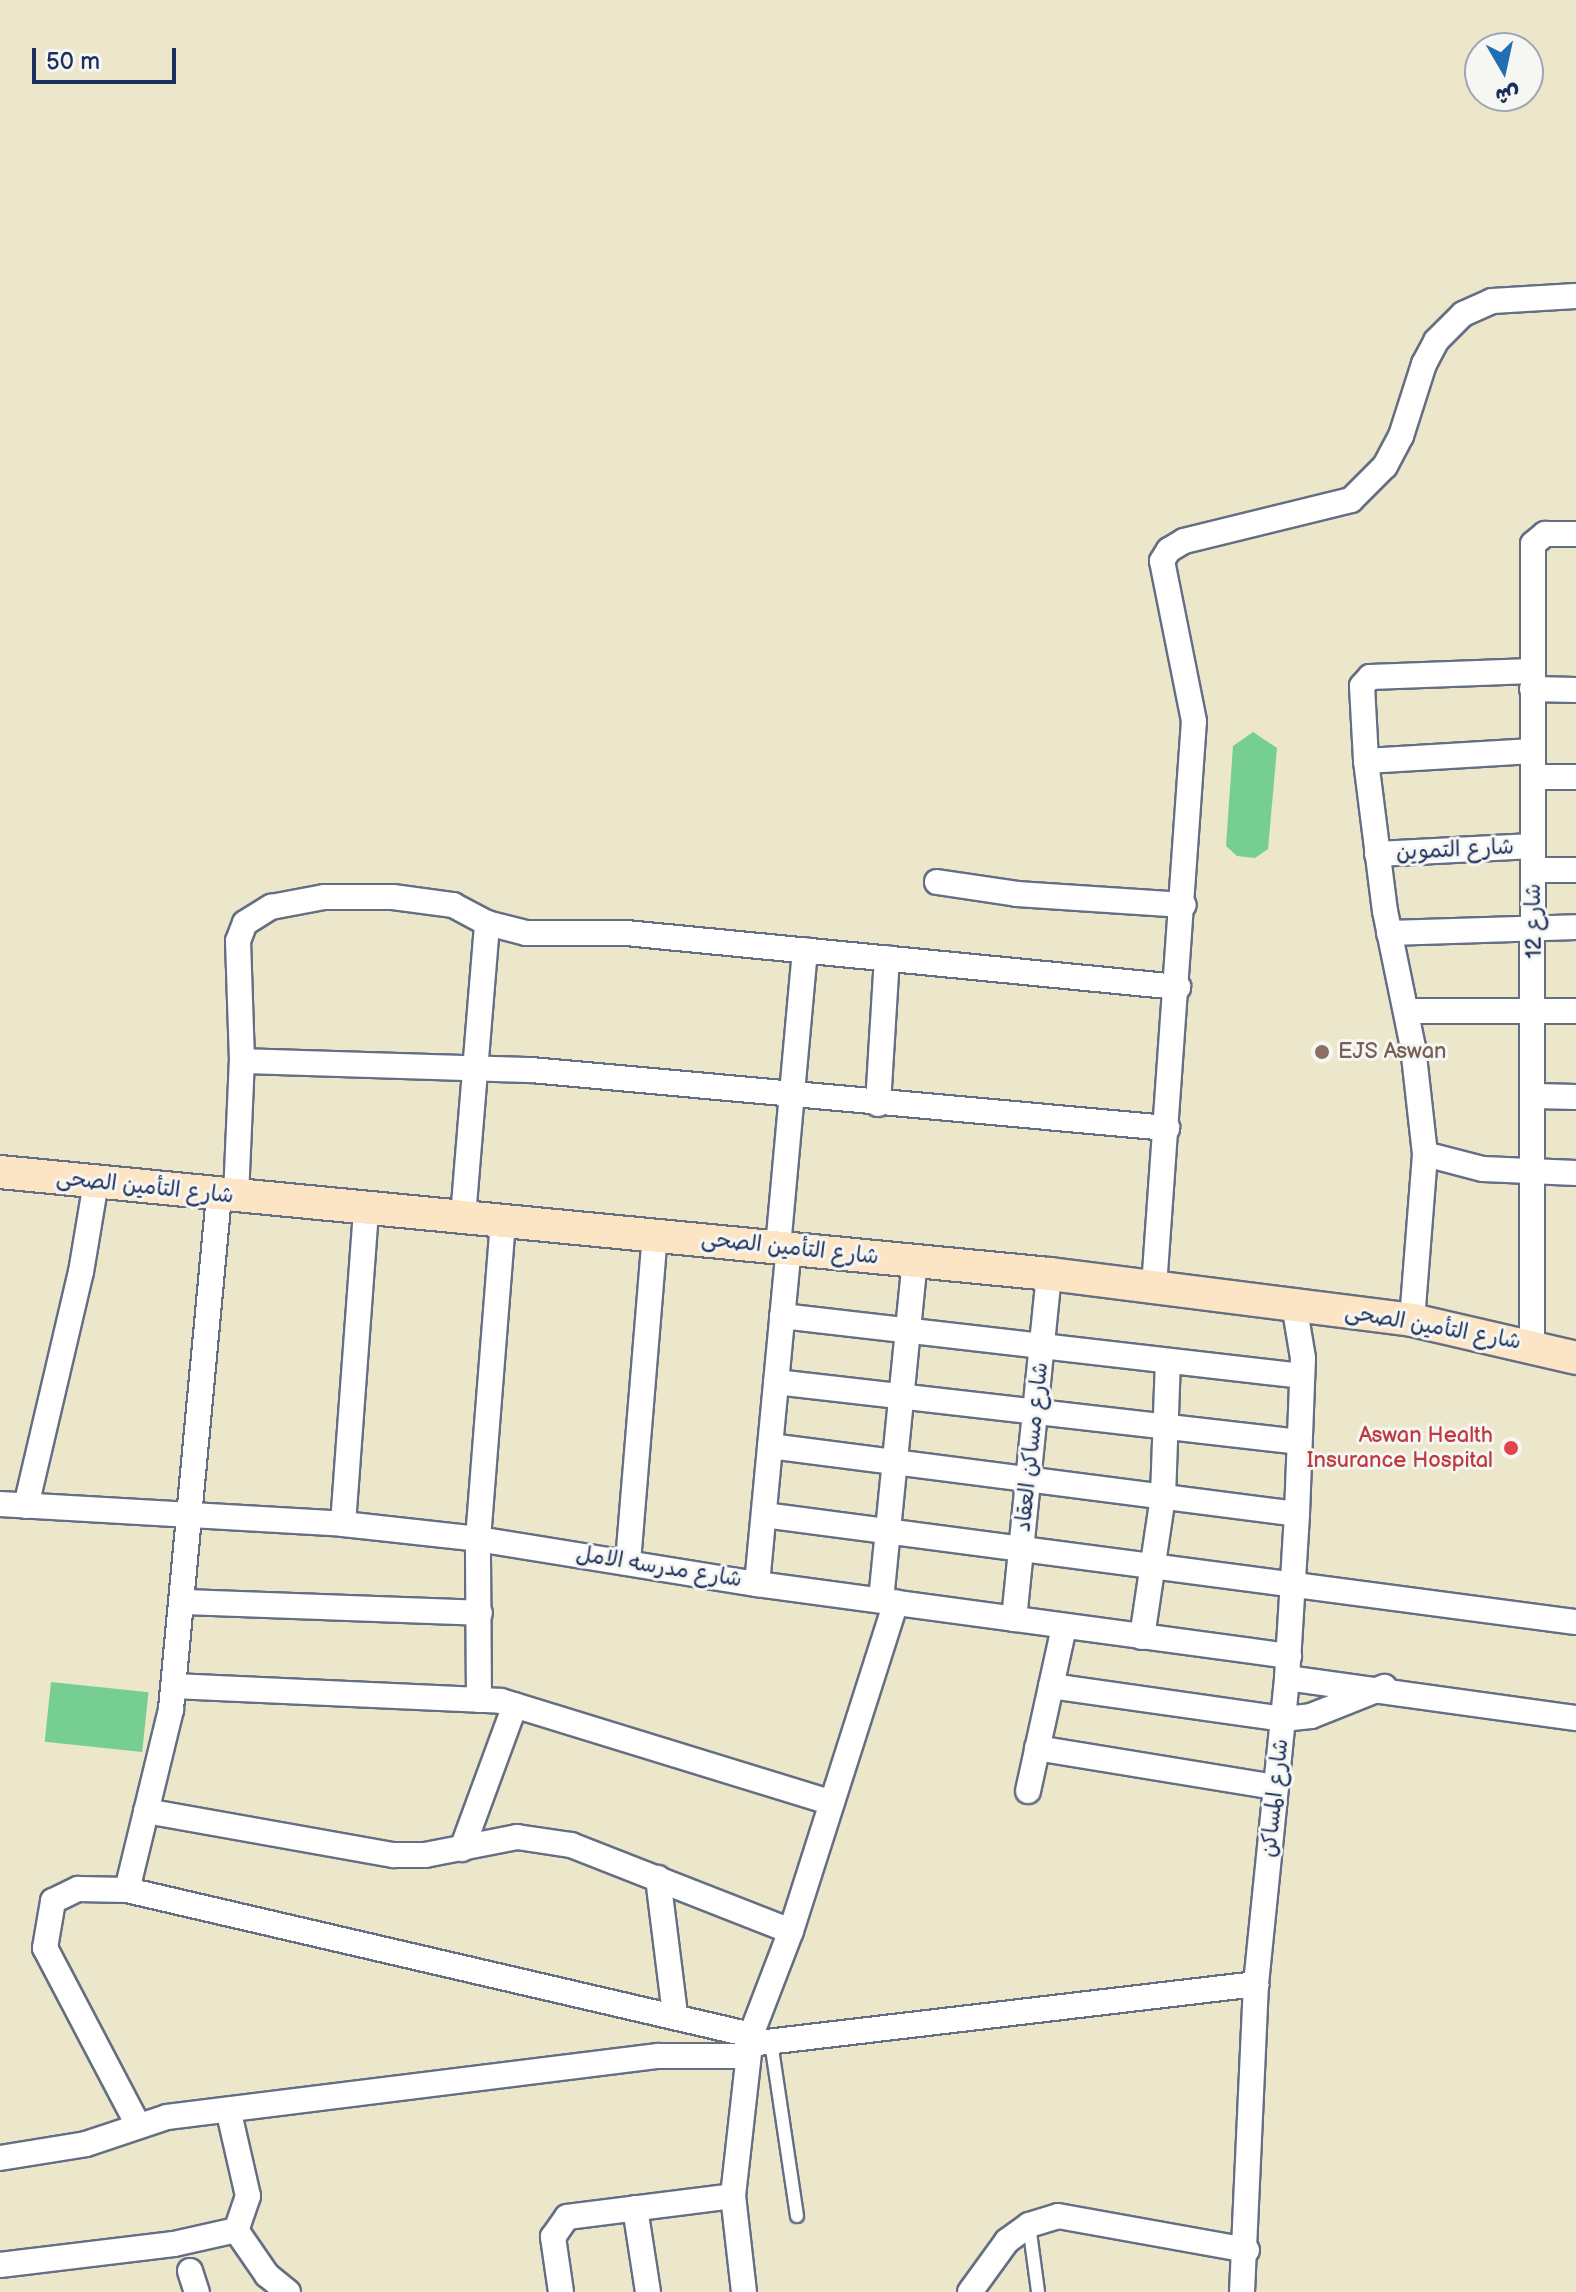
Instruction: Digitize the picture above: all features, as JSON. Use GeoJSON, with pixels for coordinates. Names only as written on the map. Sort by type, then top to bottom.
{"type":"FeatureCollection","features":[{"type":"Feature","properties":{"kind":"street"},"geometry":{"type":"LineString","coordinates":[[1154,1287],[1184,905],[1194,706],[1162,561],[1169,550],[1184,541],[1351,500],[1385,466],[1401,436],[1424,364],[1436,341],[1463,314],[1492,301],[1576,296]]}},
{"type":"Feature","properties":{"kind":"street","name":"شارع 12"},"geometry":{"type":"LineString","coordinates":[[1532,1345],[1536,1096],[1533,544],[1545,534],[1576,534]]}},
{"type":"Feature","properties":{"kind":"street"},"geometry":{"type":"LineString","coordinates":[[1412,1320],[1425,1154],[1406,1011],[1389,933],[1377,854],[1366,761],[1362,686],[1370,677],[1532,680],[1576,690]]}},
{"type":"Feature","properties":{"kind":"street"},"geometry":{"type":"LineString","coordinates":[[1366,761],[1533,751]]}},
{"type":"Feature","properties":{"kind":"street"},"geometry":{"type":"LineString","coordinates":[[1533,777],[1576,777]]}},
{"type":"Feature","properties":{"kind":"street","name":"شارع التموين"},"geometry":{"type":"LineString","coordinates":[[1377,854],[1533,858],[1576,870]]}},
{"type":"Feature","properties":{"kind":"street"},"geometry":{"type":"LineString","coordinates":[[937,882],[1017,894],[1184,905]]}},
{"type":"Feature","properties":{"kind":"street"},"geometry":{"type":"LineString","coordinates":[[127,1890],[174,1686],[242,1061],[238,941],[245,923],[271,907],[324,897],[393,897],[453,905],[487,923],[526,933],[626,933],[1178,987]]}},
{"type":"Feature","properties":{"kind":"street"},"geometry":{"type":"LineString","coordinates":[[463,1217],[487,923]]}},
{"type":"Feature","properties":{"kind":"street"},"geometry":{"type":"LineString","coordinates":[[1389,933],[1576,927]]}},
{"type":"Feature","properties":{"kind":"street"},"geometry":{"type":"LineString","coordinates":[[757,1584],[782,1316],[791,1096],[805,950]]}},
{"type":"Feature","properties":{"kind":"street"},"geometry":{"type":"LineString","coordinates":[[878,1104],[887,958]]}},
{"type":"Feature","properties":{"kind":"street"},"geometry":{"type":"LineString","coordinates":[[1406,1011],[1576,1011]]}},
{"type":"Feature","properties":{"kind":"street"},"geometry":{"type":"LineString","coordinates":[[242,1061],[473,1067],[1167,1128]]}},
{"type":"Feature","properties":{"kind":"street"},"geometry":{"type":"LineString","coordinates":[[1536,1096],[1576,1097]]}},
{"type":"Feature","properties":{"kind":"street"},"geometry":{"type":"LineString","coordinates":[[1425,1154],[1483,1169],[1576,1173]]}},
{"type":"Feature","properties":{"kind":"street","name":"شارع التأمين الصحى"},"geometry":{"type":"LineString","coordinates":[[0,1172],[1049,1274],[1412,1320],[1532,1345],[1576,1358]]}},
{"type":"Feature","properties":{"kind":"street"},"geometry":{"type":"LineString","coordinates":[[26,1506],[81,1272],[96,1182]]}},
{"type":"Feature","properties":{"kind":"street"},"geometry":{"type":"LineString","coordinates":[[343,1524],[366,1209]]}},
{"type":"Feature","properties":{"kind":"street"},"geometry":{"type":"LineString","coordinates":[[479,1700],[478,1539],[503,1220]]}},
{"type":"Feature","properties":{"kind":"street"},"geometry":{"type":"LineString","coordinates":[[628,1562],[655,1234]]}},
{"type":"Feature","properties":{"kind":"street"},"geometry":{"type":"LineString","coordinates":[[744,2292],[733,2196],[755,2044],[832,1803],[889,1601],[888,1532],[915,1261]]}},
{"type":"Feature","properties":{"kind":"street","name":"شارع مساكن العقاد"},"geometry":{"type":"LineString","coordinates":[[1014,1619],[1049,1274]]}},
{"type":"Feature","properties":{"kind":"street","name":"شارع المساكن"},"geometry":{"type":"LineString","coordinates":[[1242,2292],[1247,2250],[1256,1984],[1288,1667],[1297,1514],[1302,1376],[1294,1304]]}},
{"type":"Feature","properties":{"kind":"street"},"geometry":{"type":"LineString","coordinates":[[782,1316],[1302,1376]]}},
{"type":"Feature","properties":{"kind":"street"},"geometry":{"type":"LineString","coordinates":[[1142,1637],[1163,1496],[1168,1361]]}},
{"type":"Feature","properties":{"kind":"street"},"geometry":{"type":"LineString","coordinates":[[776,1382],[1299,1442]]}},
{"type":"Feature","properties":{"kind":"street"},"geometry":{"type":"LineString","coordinates":[[770,1446],[1297,1514]]}},
{"type":"Feature","properties":{"kind":"street","name":"شارع مدرسه الامل"},"geometry":{"type":"LineString","coordinates":[[0,1504],[343,1524],[478,1539],[757,1584],[1142,1637],[1384,1687],[1576,1718]]}},
{"type":"Feature","properties":{"kind":"street"},"geometry":{"type":"LineString","coordinates":[[764,1515],[1576,1622]]}},
{"type":"Feature","properties":{"kind":"street"},"geometry":{"type":"LineString","coordinates":[[183,1602],[480,1613]]}},
{"type":"Feature","properties":{"kind":"street"},"geometry":{"type":"LineString","coordinates":[[1028,1791],[1064,1627]]}},
{"type":"Feature","properties":{"kind":"street"},"geometry":{"type":"LineString","coordinates":[[174,1686],[479,1700],[515,1705],[832,1803]]}},
{"type":"Feature","properties":{"kind":"street"},"geometry":{"type":"LineString","coordinates":[[1051,1686],[1283,1719],[1311,1716],[1384,1687]]}},
{"type":"Feature","properties":{"kind":"street"},"geometry":{"type":"LineString","coordinates":[[462,1849],[515,1705]]}},
{"type":"Feature","properties":{"kind":"street"},"geometry":{"type":"LineString","coordinates":[[1037,1748],[1276,1787]]}},
{"type":"Feature","properties":{"kind":"street"},"geometry":{"type":"LineString","coordinates":[[146,1811],[394,1855],[462,1849],[517,1837],[571,1845],[791,1931]]}},
{"type":"Feature","properties":{"kind":"street"},"geometry":{"type":"LineString","coordinates":[[658,1878],[675,2014]]}},
{"type":"Feature","properties":{"kind":"street"},"geometry":{"type":"LineString","coordinates":[[138,2125],[45,1948],[47,1917],[59,1896],[103,1886],[127,1890],[675,2014],[755,2044]]}},
{"type":"Feature","properties":{"kind":"street"},"geometry":{"type":"LineString","coordinates":[[0,2158],[86,2144],[138,2125],[658,2056],[1256,1984]]}},
{"type":"Feature","properties":{"kind":"street"},"geometry":{"type":"LineString","coordinates":[[229,2113],[248,2196],[236,2230]]}},
{"type":"Feature","properties":{"kind":"street"},"geometry":{"type":"LineString","coordinates":[[561,2292],[553,2237],[558,2226],[580,2214],[733,2196]]}},
{"type":"Feature","properties":{"kind":"street"},"geometry":{"type":"LineString","coordinates":[[635,2208],[648,2292]]}},
{"type":"Feature","properties":{"kind":"street"},"geometry":{"type":"LineString","coordinates":[[970,2292],[998,2251],[1029,2225],[1073,2215],[1247,2250]]}},
{"type":"Feature","properties":{"kind":"street"},"geometry":{"type":"LineString","coordinates":[[0,2265],[174,2244],[236,2230]]}},
{"type":"Feature","properties":{"kind":"street"},"geometry":{"type":"LineString","coordinates":[[236,2230],[267,2275],[288,2292]]}},
{"type":"Feature","properties":{"kind":"lane"},"geometry":{"type":"LineString","coordinates":[[755,2044],[797,2216]]}},
{"type":"Feature","properties":{"kind":"lane"},"geometry":{"type":"LineString","coordinates":[[1029,2225],[1038,2292]]}},
{"type":"Feature","properties":{"kind":"green space"},"geometry":{"type":"Polygon","coordinates":[[[1253,732],[1277,748],[1268,849],[1255,858],[1237,856],[1226,846],[1233,746],[1253,732]]]}},
{"type":"Feature","properties":{"kind":"green space"},"geometry":{"type":"Polygon","coordinates":[[[51,1682],[148,1692],[142,1752],[45,1742],[51,1682]]]}},
{"type":"Feature","properties":{"kind":"place","name":"EJS Aswan"},"geometry":{"type":"Point","coordinates":[1322,1052]}},
{"type":"Feature","properties":{"kind":"place","name":"Aswan Health Insurance Hospital"},"geometry":{"type":"Point","coordinates":[1511,1448]}}]}
